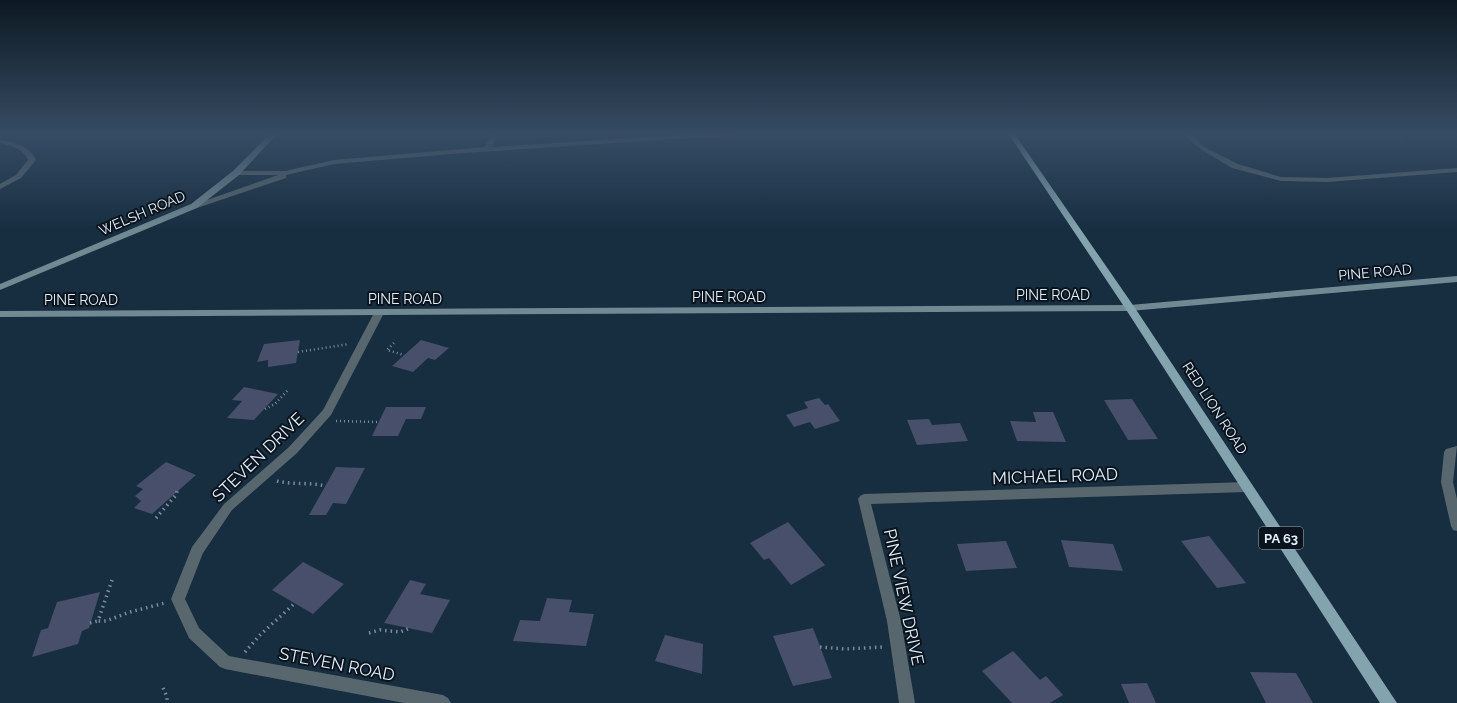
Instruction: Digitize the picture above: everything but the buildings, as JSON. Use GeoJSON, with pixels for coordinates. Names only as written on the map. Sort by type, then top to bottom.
{"type":"FeatureCollection","features":[{"type":"Feature","properties":{"kind":"main road","name":"RED LION ROAD"},"geometry":{"type":"LineString","coordinates":[[1033,166],[1130,308],[1389,703]]}},
{"type":"Feature","properties":{"kind":"street"},"geometry":{"type":"LineString","coordinates":[[0,187],[11,182],[28,169],[29,166]]}},
{"type":"Feature","properties":{"kind":"street","name":"WELSH ROAD"},"geometry":{"type":"LineString","coordinates":[[0,287],[194,206],[243,166]]}},
{"type":"Feature","properties":{"kind":"street"},"geometry":{"type":"LineString","coordinates":[[194,206],[319,166]]}},
{"type":"Feature","properties":{"kind":"street"},"geometry":{"type":"LineString","coordinates":[[1235,166],[1281,179],[1327,180],[1457,170]]}},
{"type":"Feature","properties":{"kind":"street"},"geometry":{"type":"LineString","coordinates":[[236,173],[265,174],[303,170]]}},
{"type":"Feature","properties":{"kind":"street","name":"PINE ROAD"},"geometry":{"type":"LineString","coordinates":[[0,314],[1130,308],[1457,279]]}},
{"type":"Feature","properties":{"kind":"street","name":"STEVEN DRIVE"},"geometry":{"type":"LineString","coordinates":[[178,599],[197,551],[228,507],[294,450],[327,412],[379,313]]}},
{"type":"Feature","properties":{"kind":"street"},"geometry":{"type":"LineString","coordinates":[[1457,450],[1450,452],[1447,482],[1457,526]]}},
{"type":"Feature","properties":{"kind":"street","name":"MICHAEL ROAD"},"geometry":{"type":"LineString","coordinates":[[864,499],[1247,487]]}},
{"type":"Feature","properties":{"kind":"street","name":"PINE VIEW DRIVE"},"geometry":{"type":"LineString","coordinates":[[864,499],[894,621],[907,703]]}},
{"type":"Feature","properties":{"kind":"street"},"geometry":{"type":"LineString","coordinates":[[178,599],[194,633],[230,663]]}},
{"type":"Feature","properties":{"kind":"street","name":"STEVEN ROAD"},"geometry":{"type":"LineString","coordinates":[[230,663],[443,703]]}},
{"type":"Feature","properties":{"kind":"path"},"geometry":{"type":"LineString","coordinates":[[298,352],[364,342]]}},
{"type":"Feature","properties":{"kind":"path"},"geometry":{"type":"LineString","coordinates":[[394,343],[387,350],[404,355]]}},
{"type":"Feature","properties":{"kind":"path"},"geometry":{"type":"LineString","coordinates":[[265,408],[271,408],[288,390]]}},
{"type":"Feature","properties":{"kind":"path"},"geometry":{"type":"LineString","coordinates":[[320,421],[378,422]]}},
{"type":"Feature","properties":{"kind":"path"},"geometry":{"type":"LineString","coordinates":[[262,477],[288,484],[314,483],[326,486]]}},
{"type":"Feature","properties":{"kind":"path"},"geometry":{"type":"LineString","coordinates":[[156,518],[176,496],[177,491]]}},
{"type":"Feature","properties":{"kind":"path"},"geometry":{"type":"LineString","coordinates":[[98,621],[112,580]]}},
{"type":"Feature","properties":{"kind":"path"},"geometry":{"type":"LineString","coordinates":[[90,623],[106,621],[130,612],[178,599]]}},
{"type":"Feature","properties":{"kind":"path"},"geometry":{"type":"LineString","coordinates":[[230,663],[295,603]]}},
{"type":"Feature","properties":{"kind":"path"},"geometry":{"type":"LineString","coordinates":[[370,633],[380,629],[403,633],[410,628]]}},
{"type":"Feature","properties":{"kind":"path"},"geometry":{"type":"LineString","coordinates":[[820,647],[845,649],[898,646]]}},
{"type":"Feature","properties":{"kind":"path"},"geometry":{"type":"LineString","coordinates":[[163,688],[167,697],[167,703]]}}]}
